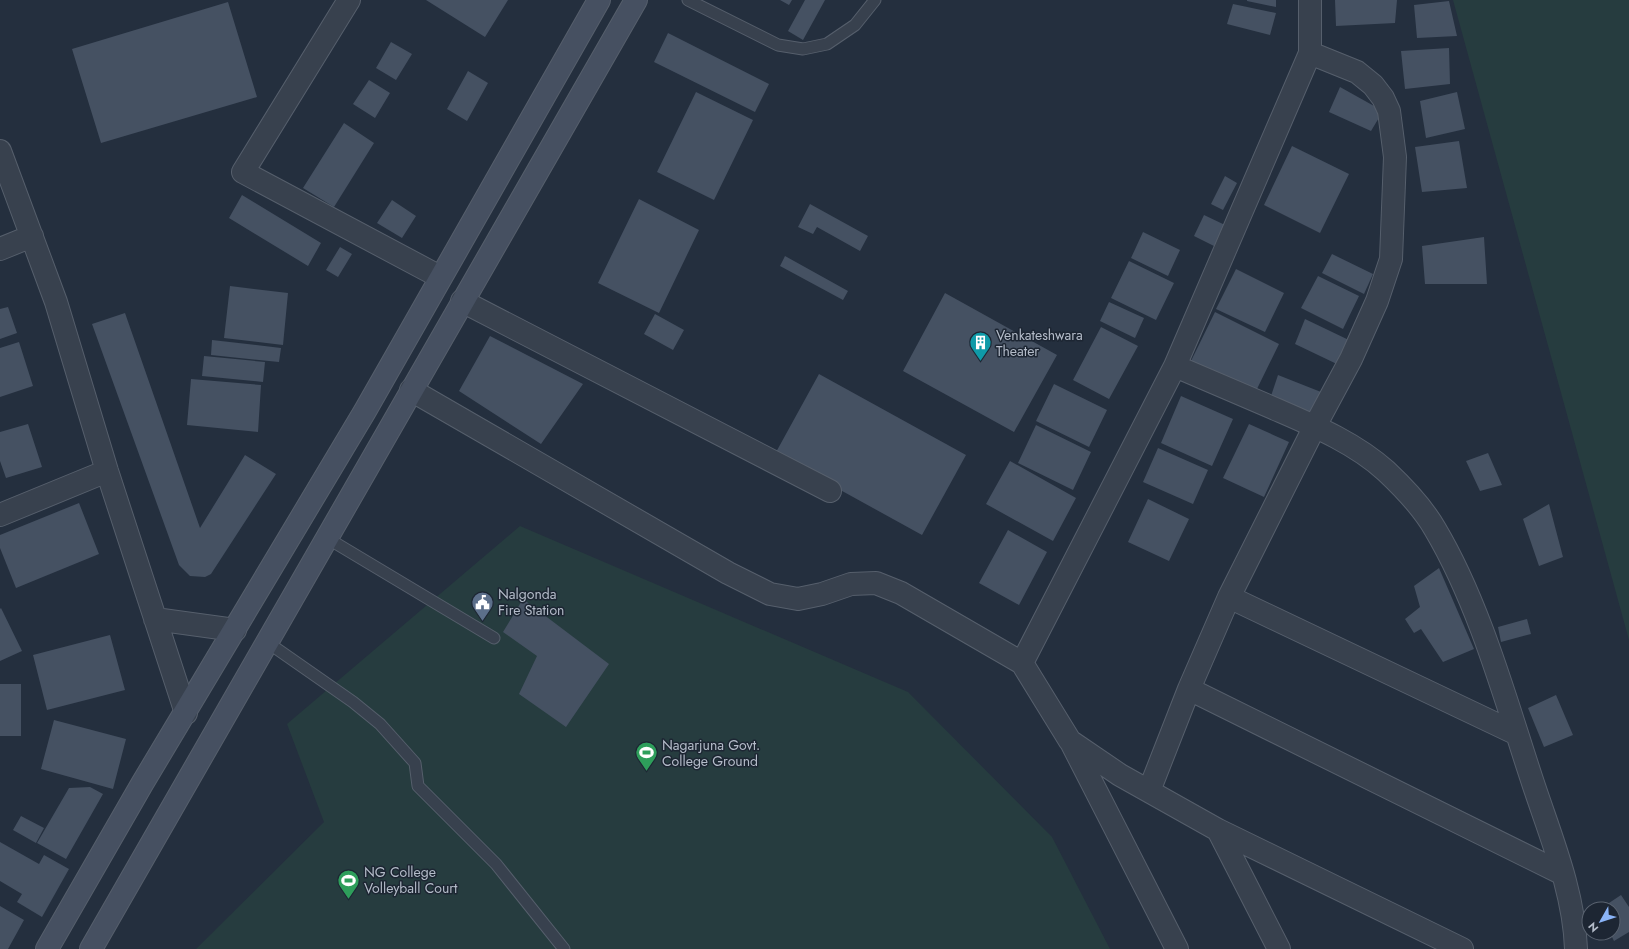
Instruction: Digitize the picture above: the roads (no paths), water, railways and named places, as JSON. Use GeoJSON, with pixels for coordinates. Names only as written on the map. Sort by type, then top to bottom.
{"type":"FeatureCollection","features":[{"type":"Feature","properties":{"kind":"main road"},"geometry":{"type":"LineString","coordinates":[[47,949],[142,784],[186,713],[365,410],[599,0]]}},
{"type":"Feature","properties":{"kind":"main road"},"geometry":{"type":"LineString","coordinates":[[91,949],[636,0]]}},
{"type":"Feature","properties":{"kind":"street"},"geometry":{"type":"LineString","coordinates":[[349,0],[243,172],[440,277]]}},
{"type":"Feature","properties":{"kind":"street"},"geometry":{"type":"LineString","coordinates":[[1022,663],[1175,366],[1310,53],[1310,0]]}},
{"type":"Feature","properties":{"kind":"street"},"geometry":{"type":"LineString","coordinates":[[1149,792],[1189,689],[1229,597],[1315,426],[1351,359],[1377,301],[1390,259],[1395,157],[1389,111],[1384,98],[1373,85],[1357,72],[1310,53]]}},
{"type":"Feature","properties":{"kind":"street"},"geometry":{"type":"LineString","coordinates":[[0,151],[56,302],[107,470],[186,713]]}},
{"type":"Feature","properties":{"kind":"street"},"geometry":{"type":"LineString","coordinates":[[0,249],[32,236]]}},
{"type":"Feature","properties":{"kind":"street"},"geometry":{"type":"LineString","coordinates":[[462,301],[830,491]]}},
{"type":"Feature","properties":{"kind":"street"},"geometry":{"type":"LineString","coordinates":[[1175,366],[1315,426],[1357,449],[1385,471],[1415,502],[1434,526],[1452,559],[1475,613],[1517,734],[1563,874],[1576,937],[1576,949]]}},
{"type":"Feature","properties":{"kind":"street"},"geometry":{"type":"LineString","coordinates":[[411,390],[728,573],[770,594],[798,599],[822,594],[851,584],[876,583],[901,593],[1022,663],[1070,741],[1177,949]]}},
{"type":"Feature","properties":{"kind":"street"},"geometry":{"type":"LineString","coordinates":[[0,515],[107,470]]}},
{"type":"Feature","properties":{"kind":"street"},"geometry":{"type":"LineString","coordinates":[[1229,597],[1517,734]]}},
{"type":"Feature","properties":{"kind":"street"},"geometry":{"type":"LineString","coordinates":[[155,619],[235,630]]}},
{"type":"Feature","properties":{"kind":"street"},"geometry":{"type":"LineString","coordinates":[[1189,689],[1563,874]]}},
{"type":"Feature","properties":{"kind":"street"},"geometry":{"type":"LineString","coordinates":[[1070,741],[1120,776],[1218,830],[1462,949]]}},
{"type":"Feature","properties":{"kind":"street"},"geometry":{"type":"LineString","coordinates":[[1218,830],[1279,949]]}},
{"type":"Feature","properties":{"kind":"street"},"geometry":{"type":"LineString","coordinates":[[1411,924],[1424,949]]}},
{"type":"Feature","properties":{"kind":"lane"},"geometry":{"type":"LineString","coordinates":[[688,0],[778,45],[803,49],[827,44],[855,25],[875,0]]}},
{"type":"Feature","properties":{"kind":"lane"},"geometry":{"type":"LineString","coordinates":[[327,538],[494,638]]}},
{"type":"Feature","properties":{"kind":"lane"},"geometry":{"type":"LineString","coordinates":[[267,642],[353,702],[380,724],[415,763],[418,786],[496,864],[564,949]]}},
{"type":"Feature","properties":{"kind":"place","name":"Venkateshwara Theater"},"geometry":{"type":"Point","coordinates":[980,362]}},
{"type":"Feature","properties":{"kind":"place","name":"Nalgonda Fire Station"},"geometry":{"type":"Point","coordinates":[483,622]}},
{"type":"Feature","properties":{"kind":"place","name":"Nagarjuna Govt. College Ground"},"geometry":{"type":"Point","coordinates":[647,772]}},
{"type":"Feature","properties":{"kind":"place","name":"NG College Volleyball Court"},"geometry":{"type":"Point","coordinates":[349,900]}}]}
